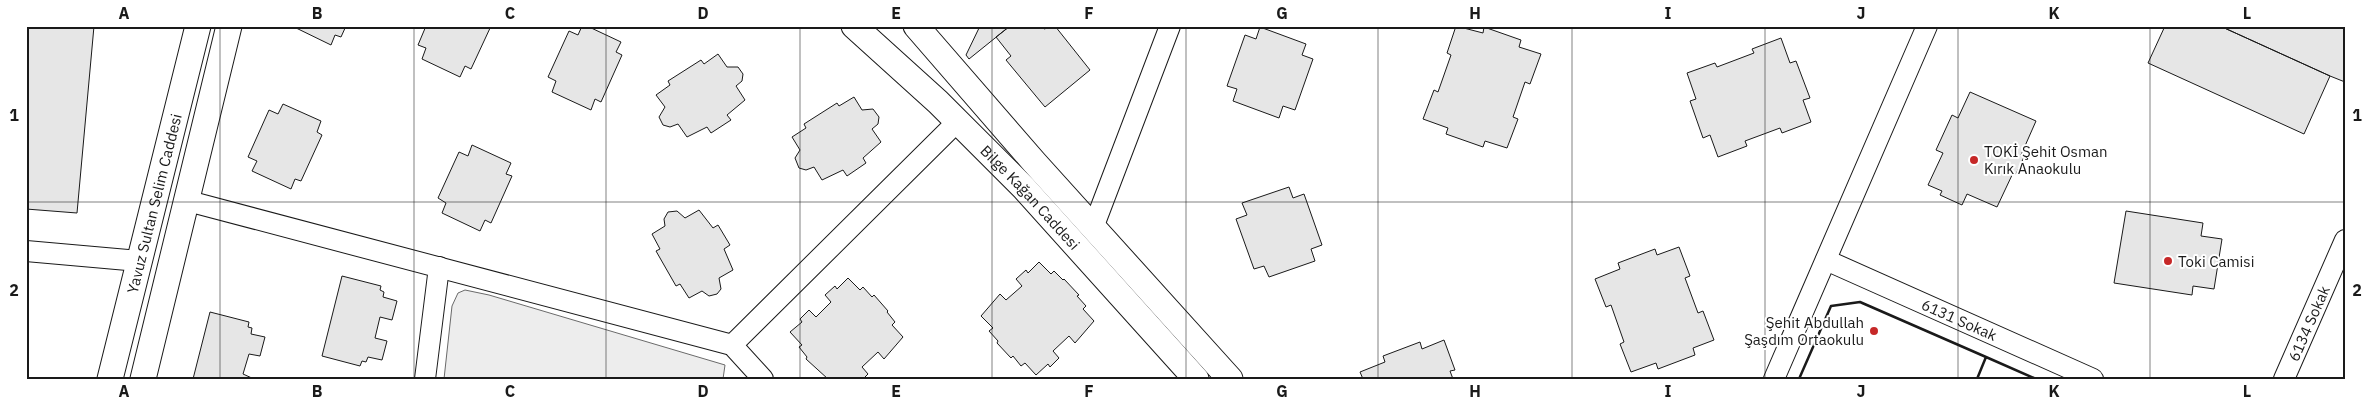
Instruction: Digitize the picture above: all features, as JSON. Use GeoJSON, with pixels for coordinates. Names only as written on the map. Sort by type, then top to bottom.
{"type":"FeatureCollection","features":[{"type":"Feature","properties":{"kind":"street","name":"Yavuz Sultan Selim Caddesi"},"geometry":{"type":"LineString","coordinates":[[110,379],[198,26]]}},
{"type":"Feature","properties":{"kind":"street"},"geometry":{"type":"LineString","coordinates":[[143,379],[188,201],[229,26]]}},
{"type":"Feature","properties":{"kind":"street","name":"Bilge Kağan Caddesi"},"geometry":{"type":"LineString","coordinates":[[854,26],[958,121],[1024,188],[1196,379]]}},
{"type":"Feature","properties":{"kind":"street","name":"Bilge Kağan Caddesi"},"geometry":{"type":"LineString","coordinates":[[916,26],[1093,228],[1230,379]]}},
{"type":"Feature","properties":{"kind":"street"},"geometry":{"type":"LineString","coordinates":[[1093,228],[1170,26]]}},
{"type":"Feature","properties":{"kind":"street"},"geometry":{"type":"LineString","coordinates":[[1774,379],[1927,26]]}},
{"type":"Feature","properties":{"kind":"street"},"geometry":{"type":"LineString","coordinates":[[732,345],[958,121]]}},
{"type":"Feature","properties":{"kind":"street"},"geometry":{"type":"LineString","coordinates":[[188,201],[732,345],[763,379]]}},
{"type":"Feature","properties":{"kind":"street","name":"6134 Sokak"},"geometry":{"type":"LineString","coordinates":[[2284,379],[2345,240]]}},
{"type":"Feature","properties":{"kind":"street"},"geometry":{"type":"LineString","coordinates":[[26,251],[140,261]]}},
{"type":"Feature","properties":{"kind":"street","name":"6131 Sokak"},"geometry":{"type":"LineString","coordinates":[[1826,260],[2093,379]]}},
{"type":"Feature","properties":{"kind":"street"},"geometry":{"type":"LineString","coordinates":[[425,379],[439,267]]}},
{"type":"Feature","properties":{"kind":"shaded area"},"geometry":{"type":"Polygon","coordinates":[[[465,290],[489,295],[725,365],[723,379],[444,379],[452,306],[458,293],[465,290]]]}},
{"type":"Feature","properties":{"kind":"building"},"geometry":{"type":"Polygon","coordinates":[[[26,26],[94,26],[77,213],[26,209],[26,26]]]}},
{"type":"Feature","properties":{"kind":"building"},"geometry":{"type":"Polygon","coordinates":[[[292,26],[346,26],[341,37],[335,35],[331,45],[292,26]]]}},
{"type":"Feature","properties":{"kind":"building"},"geometry":{"type":"Polygon","coordinates":[[[426,26],[491,26],[471,69],[465,66],[460,77],[422,59],[426,48],[418,45],[426,26]]]}},
{"type":"Feature","properties":{"kind":"building"},"geometry":{"type":"Polygon","coordinates":[[[582,26],[587,26],[621,42],[616,52],[622,55],[601,102],[595,99],[591,110],[552,92],[556,81],[548,77],[569,31],[578,35],[582,26]]]}},
{"type":"Feature","properties":{"kind":"building"},"geometry":{"type":"Polygon","coordinates":[[[980,26],[1010,26],[969,59],[966,55],[980,26]]]}},
{"type":"Feature","properties":{"kind":"building"},"geometry":{"type":"Polygon","coordinates":[[[1010,26],[1042,26],[1044,29],[1055,26],[1090,70],[1045,107],[1006,60],[1011,56],[996,37],[1010,26]]]}},
{"type":"Feature","properties":{"kind":"building"},"geometry":{"type":"Polygon","coordinates":[[[1456,26],[1483,33],[1484,27],[1521,40],[1519,47],[1541,54],[1530,84],[1525,82],[1513,117],[1518,119],[1507,148],[1485,141],[1483,147],[1446,134],[1448,128],[1423,119],[1434,90],[1438,92],[1451,55],[1447,53],[1456,26]]]}},
{"type":"Feature","properties":{"kind":"building"},"geometry":{"type":"Polygon","coordinates":[[[2165,26],[2220,26],[2330,76],[2304,134],[2148,63],[2165,26]]]}},
{"type":"Feature","properties":{"kind":"building"},"geometry":{"type":"Polygon","coordinates":[[[2220,26],[2345,26],[2345,82],[2330,76],[2220,26]]]}},
{"type":"Feature","properties":{"kind":"building"},"geometry":{"type":"Polygon","coordinates":[[[1260,27],[1306,44],[1302,55],[1313,59],[1295,110],[1283,106],[1279,118],[1233,101],[1237,89],[1227,86],[1245,35],[1256,39],[1260,27]]]}},
{"type":"Feature","properties":{"kind":"building"},"geometry":{"type":"Polygon","coordinates":[[[1781,38],[1790,63],[1796,61],[1810,98],[1803,100],[1811,122],[1782,133],[1780,128],[1745,141],[1747,146],[1718,157],[1710,135],[1703,138],[1690,101],[1696,99],[1687,73],[1715,63],[1717,67],[1754,53],[1752,49],[1781,38]]]}},
{"type":"Feature","properties":{"kind":"building"},"geometry":{"type":"Polygon","coordinates":[[[718,54],[727,67],[738,67],[743,74],[742,81],[736,86],[745,100],[727,115],[731,120],[711,133],[707,127],[687,137],[678,124],[670,127],[663,125],[659,117],[665,107],[656,95],[670,85],[668,81],[701,60],[704,64],[718,54]]]}},
{"type":"Feature","properties":{"kind":"building"},"geometry":{"type":"Polygon","coordinates":[[[1970,92],[2036,121],[2021,155],[2024,157],[2016,174],[2013,173],[1997,207],[1967,194],[1962,205],[1940,195],[1942,191],[1928,185],[1943,153],[1936,150],[1952,115],[1958,118],[1970,92]]]}},
{"type":"Feature","properties":{"kind":"building"},"geometry":{"type":"Polygon","coordinates":[[[854,97],[862,110],[873,109],[879,117],[878,124],[872,129],[881,142],[863,158],[866,163],[847,176],[843,170],[822,180],[814,167],[806,170],[799,168],[795,158],[800,150],[792,137],[806,128],[804,124],[837,103],[839,106],[854,97]]]}},
{"type":"Feature","properties":{"kind":"building"},"geometry":{"type":"Polygon","coordinates":[[[283,104],[321,121],[317,132],[322,135],[301,181],[295,179],[291,189],[252,171],[257,161],[248,157],[269,110],[278,114],[283,104]]]}},
{"type":"Feature","properties":{"kind":"building"},"geometry":{"type":"Polygon","coordinates":[[[472,145],[511,163],[506,174],[512,176],[491,223],[485,220],[480,231],[442,213],[446,203],[438,198],[459,152],[468,156],[472,145]]]}},
{"type":"Feature","properties":{"kind":"building"},"geometry":{"type":"Polygon","coordinates":[[[1289,187],[1293,198],[1304,194],[1322,245],[1311,249],[1315,261],[1269,277],[1264,266],[1254,269],[1236,219],[1247,215],[1242,203],[1289,187]]]}},
{"type":"Feature","properties":{"kind":"building"},"geometry":{"type":"Polygon","coordinates":[[[699,210],[713,228],[718,225],[730,245],[724,249],[733,270],[719,278],[721,289],[717,294],[709,296],[702,291],[689,298],[680,284],[676,286],[656,251],[660,249],[652,234],[665,226],[664,219],[668,212],[677,211],[685,218],[699,210]]]}},
{"type":"Feature","properties":{"kind":"building","name":"Toki Camisi"},"geometry":{"type":"Polygon","coordinates":[[[2126,211],[2203,223],[2201,236],[2222,239],[2214,289],[2193,286],[2192,295],[2114,283],[2126,211]]]}},
{"type":"Feature","properties":{"kind":"building"},"geometry":{"type":"Polygon","coordinates":[[[1679,247],[1690,276],[1685,278],[1698,313],[1703,311],[1714,340],[1693,348],[1695,355],[1658,369],[1656,363],[1631,372],[1620,344],[1624,342],[1611,305],[1606,307],[1595,279],[1620,269],[1618,263],[1655,249],[1657,255],[1679,247]]]}},
{"type":"Feature","properties":{"kind":"building"},"geometry":{"type":"Polygon","coordinates":[[[1039,262],[1051,274],[1054,271],[1064,279],[1079,295],[1077,296],[1086,306],[1083,309],[1094,321],[1075,343],[1069,336],[1053,351],[1059,358],[1050,367],[1048,364],[1036,375],[1025,363],[1021,366],[1013,356],[1011,358],[997,343],[998,341],[989,331],[993,328],[981,316],[1000,294],[1006,300],[1022,286],[1016,279],[1026,270],[1028,273],[1039,262]]]}},
{"type":"Feature","properties":{"kind":"building"},"geometry":{"type":"Polygon","coordinates":[[[342,276],[381,286],[380,290],[384,292],[383,297],[397,301],[392,320],[380,317],[375,338],[387,341],[382,360],[368,357],[366,362],[362,361],[360,366],[322,356],[342,276]]]}},
{"type":"Feature","properties":{"kind":"building"},"geometry":{"type":"Polygon","coordinates":[[[848,278],[860,290],[863,287],[872,297],[874,295],[888,311],[895,322],[892,325],[903,337],[884,359],[878,352],[862,367],[868,374],[863,379],[828,379],[806,359],[807,357],[799,347],[802,345],[790,332],[802,322],[800,319],[809,310],[816,317],[831,302],[825,295],[835,286],[837,289],[848,278]]]}},
{"type":"Feature","properties":{"kind":"building"},"geometry":{"type":"Polygon","coordinates":[[[210,312],[249,322],[248,327],[252,328],[251,334],[265,337],[260,356],[249,354],[243,374],[254,379],[193,379],[210,312]]]}},
{"type":"Feature","properties":{"kind":"building"},"geometry":{"type":"Polygon","coordinates":[[[1444,340],[1455,370],[1450,371],[1453,379],[1363,379],[1360,372],[1385,362],[1383,356],[1420,342],[1422,349],[1444,340]]]}},
{"type":"Feature","properties":{"kind":"wall"},"geometry":{"type":"LineString","coordinates":[[1799,379],[1831,306],[1860,302],[1986,357]]}},
{"type":"Feature","properties":{"kind":"wall"},"geometry":{"type":"LineString","coordinates":[[1977,379],[1986,357],[2036,379]]}},
{"type":"Feature","properties":{"kind":"place","name":"TOKİ Şehit Osman Kırık Anaokulu"},"geometry":{"type":"Point","coordinates":[1974,160]}},
{"type":"Feature","properties":{"kind":"place","name":"Toki Camisi"},"geometry":{"type":"Point","coordinates":[2168,261]}},
{"type":"Feature","properties":{"kind":"place","name":"Şehit Abdullah Şaşdım Ortaokulu"},"geometry":{"type":"Point","coordinates":[1874,331]}}]}
